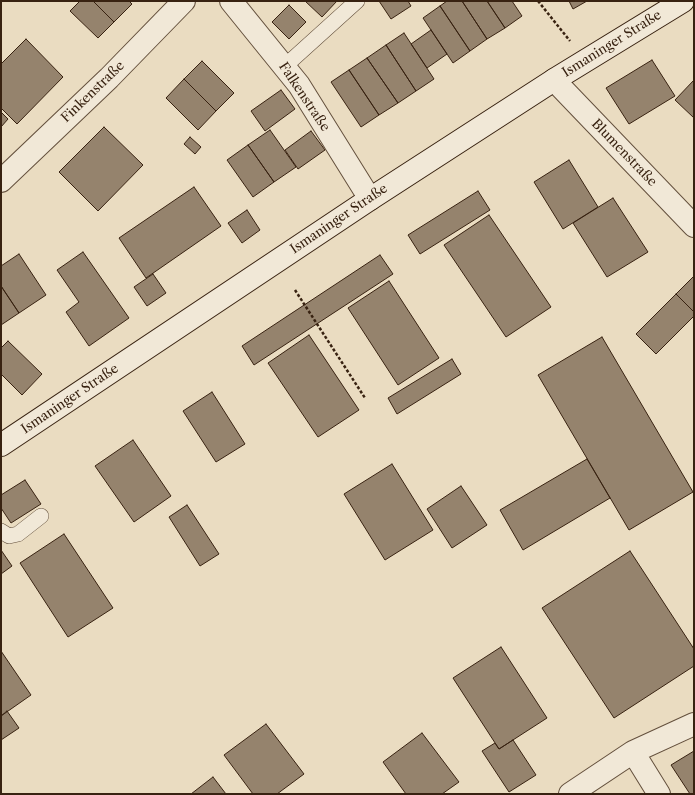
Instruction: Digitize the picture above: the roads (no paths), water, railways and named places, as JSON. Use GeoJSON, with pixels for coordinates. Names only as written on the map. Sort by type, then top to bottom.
{"type":"FeatureCollection","features":[{"type":"Feature","properties":{"kind":"street","name":"Finkenstraße"},"geometry":{"type":"LineString","coordinates":[[1,181],[108,78],[184,1]]}},
{"type":"Feature","properties":{"kind":"street","name":"Falkenstraße"},"geometry":{"type":"LineString","coordinates":[[231,1],[299,85],[370,199]]}},
{"type":"Feature","properties":{"kind":"street","name":"Ismaninger Straße"},"geometry":{"type":"LineString","coordinates":[[1,445],[370,199],[554,80],[683,1]]}},
{"type":"Feature","properties":{"kind":"street","name":"Blumenstraße"},"geometry":{"type":"LineString","coordinates":[[554,80],[694,226]]}},
{"type":"Feature","properties":{"kind":"street"},"geometry":{"type":"LineString","coordinates":[[570,794],[633,752],[694,724]]}},
{"type":"Feature","properties":{"kind":"street"},"geometry":{"type":"LineString","coordinates":[[633,752],[659,794]]}},
{"type":"Feature","properties":{"kind":"lane"},"geometry":{"type":"LineString","coordinates":[[284,67],[357,1]]}},
{"type":"Feature","properties":{"kind":"lane"},"geometry":{"type":"LineString","coordinates":[[1,531],[9,536],[18,534],[41,516]]}}]}
